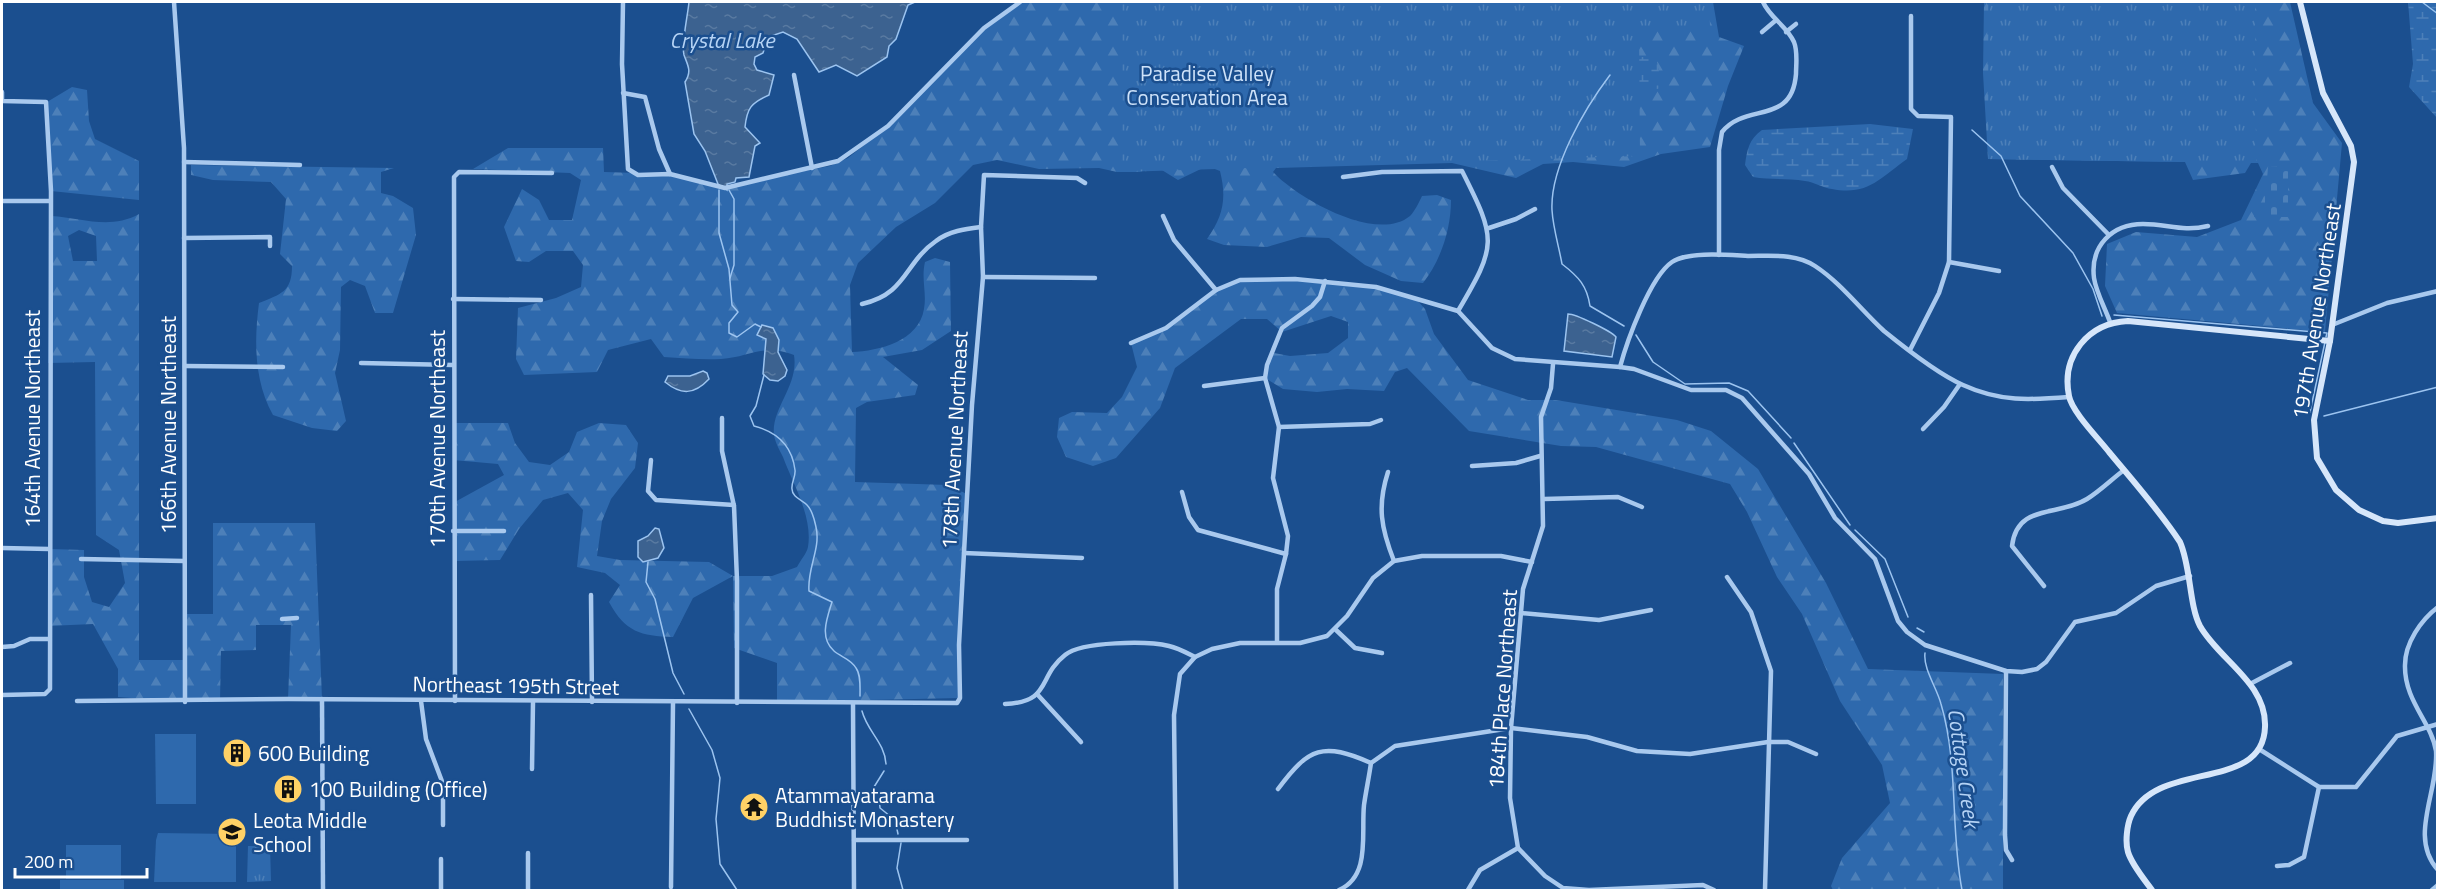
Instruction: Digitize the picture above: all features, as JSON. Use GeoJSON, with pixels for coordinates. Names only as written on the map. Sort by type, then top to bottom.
{"type":"FeatureCollection","features":[{"type":"Feature","properties":{"kind":"street","name":"166th Avenue Northeast"},"geometry":{"type":"LineString","coordinates":[[174,2],[184,148],[185,702]]}},
{"type":"Feature","properties":{"kind":"street"},"geometry":{"type":"LineString","coordinates":[[623,2],[623,93],[628,169],[638,175],[670,174],[727,187],[802,171],[847,157],[888,126],[984,28],[1020,2]]}},
{"type":"Feature","properties":{"kind":"street"},"geometry":{"type":"LineString","coordinates":[[1719,255],[1719,150],[1722,132],[1744,117],[1786,103],[1792,95],[1797,54],[1794,41],[1774,21],[1763,2]]}},
{"type":"Feature","properties":{"kind":"street","name":"197th Avenue Northeast"},"geometry":{"type":"LineString","coordinates":[[2300,2],[2323,93],[2351,146],[2354,178],[2330,341],[2314,420],[2317,458],[2325,474],[2347,500],[2359,510],[2383,521],[2398,523],[2438,518]]}},
{"type":"Feature","properties":{"kind":"street"},"geometry":{"type":"LineString","coordinates":[[1910,350],[1939,293],[1949,262],[1951,117],[1918,116],[1911,109],[1911,16]]}},
{"type":"Feature","properties":{"kind":"street"},"geometry":{"type":"LineString","coordinates":[[1762,32],[1774,21]]}},
{"type":"Feature","properties":{"kind":"street"},"geometry":{"type":"LineString","coordinates":[[1786,32],[1796,24]]}},
{"type":"Feature","properties":{"kind":"street"},"geometry":{"type":"LineString","coordinates":[[794,75],[812,168]]}},
{"type":"Feature","properties":{"kind":"street","name":"164th Avenue Northeast"},"geometry":{"type":"LineString","coordinates":[[2,92],[2,101],[46,102],[49,201],[50,639],[48,693],[2,695]]}},
{"type":"Feature","properties":{"kind":"street"},"geometry":{"type":"LineString","coordinates":[[623,93],[645,97],[659,149],[670,174]]}},
{"type":"Feature","properties":{"kind":"street"},"geometry":{"type":"LineString","coordinates":[[184,162],[300,165]]}},
{"type":"Feature","properties":{"kind":"street"},"geometry":{"type":"LineString","coordinates":[[2052,167],[2063,188],[2108,234]]}},
{"type":"Feature","properties":{"kind":"street"},"geometry":{"type":"LineString","coordinates":[[1343,177],[1382,172],[1462,171],[1489,228],[1485,264],[1458,311]]}},
{"type":"Feature","properties":{"kind":"street","name":"170th Avenue Northeast"},"geometry":{"type":"LineString","coordinates":[[455,701],[454,177],[459,172],[552,173]]}},
{"type":"Feature","properties":{"kind":"street","name":"178th Avenue Northeast"},"geometry":{"type":"LineString","coordinates":[[954,704],[960,698],[959,645],[972,405],[983,277],[981,227],[984,175],[1077,178],[1085,183]]}},
{"type":"Feature","properties":{"kind":"street"},"geometry":{"type":"LineString","coordinates":[[2,201],[49,201]]}},
{"type":"Feature","properties":{"kind":"street"},"geometry":{"type":"LineString","coordinates":[[1489,228],[1535,209]]}},
{"type":"Feature","properties":{"kind":"street"},"geometry":{"type":"LineString","coordinates":[[1163,216],[1174,240],[1216,290]]}},
{"type":"Feature","properties":{"kind":"street"},"geometry":{"type":"LineString","coordinates":[[2110,322],[2094,280],[2093,268],[2100,244],[2108,234],[2133,224],[2190,230],[2208,226]]}},
{"type":"Feature","properties":{"kind":"street"},"geometry":{"type":"LineString","coordinates":[[862,304],[879,299],[899,285],[923,252],[936,241],[960,230],[981,227]]}},
{"type":"Feature","properties":{"kind":"street"},"geometry":{"type":"LineString","coordinates":[[184,238],[270,237],[270,246]]}},
{"type":"Feature","properties":{"kind":"street"},"geometry":{"type":"LineString","coordinates":[[1620,367],[1628,337],[1661,273],[1673,261],[1687,257],[1719,255],[1791,257],[1813,264],[1837,282],[1885,331],[1960,384],[1991,397],[2025,400],[2069,397]]}},
{"type":"Feature","properties":{"kind":"street"},"geometry":{"type":"LineString","coordinates":[[1949,262],[1999,271]]}},
{"type":"Feature","properties":{"kind":"street"},"geometry":{"type":"LineString","coordinates":[[983,277],[1095,278]]}},
{"type":"Feature","properties":{"kind":"street"},"geometry":{"type":"LineString","coordinates":[[1131,343],[1166,328],[1216,290],[1240,280],[1259,278],[1324,281],[1376,287],[1458,311],[1492,348],[1502,355],[1515,359],[1553,364],[1634,369],[1691,390],[1726,390],[1750,405],[1809,474],[1835,518],[1875,560],[1900,624],[1907,632],[1925,645],[2006,671],[2029,670],[2046,662],[2075,622],[2115,613],[2156,586],[2190,576]]}},
{"type":"Feature","properties":{"kind":"street"},"geometry":{"type":"LineString","coordinates":[[1277,642],[1277,589],[1286,554],[1285,520],[1273,478],[1279,427],[1266,378],[1269,356],[1282,327],[1312,306],[1320,297],[1324,281]]}},
{"type":"Feature","properties":{"kind":"street"},"geometry":{"type":"LineString","coordinates":[[2332,325],[2387,303],[2438,291]]}},
{"type":"Feature","properties":{"kind":"street"},"geometry":{"type":"LineString","coordinates":[[453,299],[542,300]]}},
{"type":"Feature","properties":{"kind":"street"},"geometry":{"type":"LineString","coordinates":[[2152,891],[2128,852],[2129,820],[2136,805],[2147,794],[2164,784],[2221,772],[2241,765],[2259,749],[2265,727],[2261,704],[2250,684],[2199,624],[2188,560],[2180,542],[2088,425],[2069,397],[2070,371],[2079,344],[2094,330],[2110,322],[2128,321],[2231,329],[2330,341]]}},
{"type":"Feature","properties":{"kind":"street"},"geometry":{"type":"LineString","coordinates":[[361,363],[453,365]]}},
{"type":"Feature","properties":{"kind":"street","name":"184th Place Northeast"},"geometry":{"type":"LineString","coordinates":[[1518,848],[1510,798],[1511,728],[1523,589],[1542,526],[1544,499],[1540,456],[1540,417],[1551,388],[1553,364]]}},
{"type":"Feature","properties":{"kind":"street"},"geometry":{"type":"LineString","coordinates":[[184,366],[284,367]]}},
{"type":"Feature","properties":{"kind":"street"},"geometry":{"type":"LineString","coordinates":[[1204,386],[1266,378]]}},
{"type":"Feature","properties":{"kind":"street"},"geometry":{"type":"LineString","coordinates":[[1923,429],[1944,407],[1960,384]]}},
{"type":"Feature","properties":{"kind":"street"},"geometry":{"type":"LineString","coordinates":[[722,417],[722,451],[734,505],[737,580],[737,703]]}},
{"type":"Feature","properties":{"kind":"street"},"geometry":{"type":"LineString","coordinates":[[1279,427],[1370,424],[1381,420]]}},
{"type":"Feature","properties":{"kind":"street"},"geometry":{"type":"LineString","coordinates":[[1472,466],[1496,466],[1540,456]]}},
{"type":"Feature","properties":{"kind":"street"},"geometry":{"type":"LineString","coordinates":[[651,460],[648,491],[656,500],[734,505]]}},
{"type":"Feature","properties":{"kind":"street"},"geometry":{"type":"LineString","coordinates":[[2044,586],[2022,555],[2012,546],[2013,530],[2025,518],[2070,507],[2088,499],[2124,470]]}},
{"type":"Feature","properties":{"kind":"street"},"geometry":{"type":"LineString","coordinates":[[1388,472],[1380,497],[1387,543],[1394,561]]}},
{"type":"Feature","properties":{"kind":"street"},"geometry":{"type":"LineString","coordinates":[[1182,492],[1189,517],[1198,530],[1286,554]]}},
{"type":"Feature","properties":{"kind":"street"},"geometry":{"type":"LineString","coordinates":[[1544,499],[1617,497],[1642,507]]}},
{"type":"Feature","properties":{"kind":"street"},"geometry":{"type":"LineString","coordinates":[[453,531],[504,531]]}},
{"type":"Feature","properties":{"kind":"street"},"geometry":{"type":"LineString","coordinates":[[2,548],[49,549]]}},
{"type":"Feature","properties":{"kind":"street"},"geometry":{"type":"LineString","coordinates":[[964,553],[1082,558]]}},
{"type":"Feature","properties":{"kind":"street"},"geometry":{"type":"LineString","coordinates":[[1176,891],[1174,715],[1180,674],[1195,657],[1226,646],[1314,640],[1327,636],[1336,630],[1373,578],[1394,561],[1422,556],[1501,556],[1532,562]]}},
{"type":"Feature","properties":{"kind":"street"},"geometry":{"type":"LineString","coordinates":[[81,559],[184,561]]}},
{"type":"Feature","properties":{"kind":"street"},"geometry":{"type":"LineString","coordinates":[[1727,577],[1751,612],[1771,671],[1765,891]]}},
{"type":"Feature","properties":{"kind":"street"},"geometry":{"type":"LineString","coordinates":[[591,595],[592,702]]}},
{"type":"Feature","properties":{"kind":"street"},"geometry":{"type":"LineString","coordinates":[[2438,607],[2427,616],[2412,638],[2404,664],[2408,692],[2436,749],[2436,786],[2424,842],[2427,858],[2438,870]]}},
{"type":"Feature","properties":{"kind":"street"},"geometry":{"type":"LineString","coordinates":[[1521,613],[1599,620],[1651,610]]}},
{"type":"Feature","properties":{"kind":"street"},"geometry":{"type":"LineString","coordinates":[[282,619],[297,618]]}},
{"type":"Feature","properties":{"kind":"street"},"geometry":{"type":"LineString","coordinates":[[1336,630],[1355,648],[1382,653]]}},
{"type":"Feature","properties":{"kind":"street"},"geometry":{"type":"LineString","coordinates":[[2,647],[14,646],[30,639],[50,639]]}},
{"type":"Feature","properties":{"kind":"street"},"geometry":{"type":"LineString","coordinates":[[1005,705],[1024,703],[1037,694],[1059,660],[1067,653],[1081,649],[1122,644],[1158,644],[1173,646],[1195,657]]}},
{"type":"Feature","properties":{"kind":"street"},"geometry":{"type":"LineString","coordinates":[[2250,684],[2290,663]]}},
{"type":"Feature","properties":{"kind":"street"},"geometry":{"type":"LineString","coordinates":[[2006,671],[2006,850],[2012,860]]}},
{"type":"Feature","properties":{"kind":"street"},"geometry":{"type":"LineString","coordinates":[[1037,694],[1082,742]]}},
{"type":"Feature","properties":{"kind":"street"},"geometry":{"type":"LineString","coordinates":[[322,699],[323,891]]}},
{"type":"Feature","properties":{"kind":"street","name":"Northeast 195th Street"},"geometry":{"type":"LineString","coordinates":[[76,701],[185,702],[322,699],[954,704]]}},
{"type":"Feature","properties":{"kind":"street"},"geometry":{"type":"LineString","coordinates":[[422,701],[426,739],[443,784],[443,825]]}},
{"type":"Feature","properties":{"kind":"street"},"geometry":{"type":"LineString","coordinates":[[532,769],[533,702]]}},
{"type":"Feature","properties":{"kind":"street"},"geometry":{"type":"LineString","coordinates":[[671,887],[673,703]]}},
{"type":"Feature","properties":{"kind":"street"},"geometry":{"type":"LineString","coordinates":[[853,704],[854,891]]}},
{"type":"Feature","properties":{"kind":"street"},"geometry":{"type":"LineString","coordinates":[[2259,749],[2319,787],[2356,787],[2397,736],[2438,724]]}},
{"type":"Feature","properties":{"kind":"street"},"geometry":{"type":"LineString","coordinates":[[1339,891],[1346,889],[1359,871],[1363,851],[1364,806],[1371,764],[1395,746],[1511,728],[1587,737],[1637,751],[1690,754],[1768,742],[1788,742],[1816,754]]}},
{"type":"Feature","properties":{"kind":"street"},"geometry":{"type":"LineString","coordinates":[[1278,789],[1300,763],[1323,751],[1350,753],[1371,764]]}},
{"type":"Feature","properties":{"kind":"street"},"geometry":{"type":"LineString","coordinates":[[2277,866],[2289,865],[2304,857],[2319,787]]}},
{"type":"Feature","properties":{"kind":"street"},"geometry":{"type":"LineString","coordinates":[[854,840],[967,840]]}},
{"type":"Feature","properties":{"kind":"street"},"geometry":{"type":"LineString","coordinates":[[1468,891],[1480,870],[1518,848],[1538,869],[1563,889],[1703,885],[1714,891]]}},
{"type":"Feature","properties":{"kind":"street"},"geometry":{"type":"LineString","coordinates":[[528,853],[528,891]]}},
{"type":"Feature","properties":{"kind":"street"},"geometry":{"type":"LineString","coordinates":[[441,859],[441,891]]}},
{"type":"Feature","properties":{"kind":"street"},"geometry":{"type":"LineString","coordinates":[[2432,891],[2438,885]]}},
{"type":"Feature","properties":{"kind":"green space"},"geometry":{"type":"Polygon","coordinates":[[[1020,2],[1713,2],[1719,37],[1744,46],[1728,86],[1710,147],[1661,154],[1624,167],[1573,162],[1543,164],[1516,178],[1452,163],[1276,168],[1273,172],[1299,193],[1337,214],[1358,221],[1377,224],[1395,223],[1410,216],[1422,196],[1437,195],[1451,200],[1444,244],[1423,283],[1401,281],[1365,265],[1329,238],[1301,237],[1267,247],[1224,245],[1207,239],[1220,215],[1223,190],[1220,171],[1207,166],[1178,180],[1157,167],[1139,172],[1117,172],[1099,168],[1039,169],[997,160],[973,165],[935,203],[896,227],[858,263],[850,285],[852,352],[874,349],[906,336],[921,320],[925,303],[925,262],[935,258],[950,262],[951,331],[922,350],[883,357],[918,385],[915,395],[867,402],[856,408],[855,482],[948,485],[969,495],[959,645],[960,698],[777,702],[777,663],[734,648],[733,576],[772,576],[797,567],[807,549],[809,536],[805,512],[774,435],[777,415],[793,377],[794,355],[765,350],[721,359],[664,357],[651,339],[608,350],[597,372],[524,375],[516,359],[518,308],[556,298],[581,287],[583,265],[573,251],[546,251],[529,262],[516,261],[504,227],[522,189],[539,200],[549,220],[572,220],[581,180],[570,173],[473,169],[508,148],[603,148],[604,172],[670,174],[720,187],[830,166],[848,158],[888,126],[966,45],[1020,2]]]}},
{"type":"Feature","properties":{"kind":"green space","name":"Paradise Valley Conservation Area"},"geometry":{"type":"Polygon","coordinates":[[[1122,2],[1709,2],[1710,26],[1639,28],[1640,156],[1121,172],[1122,2]]]}},
{"type":"Feature","properties":{"kind":"green space"},"geometry":{"type":"Polygon","coordinates":[[[1984,2],[2290,2],[2313,103],[2342,143],[2325,332],[2117,313],[2105,286],[2107,244],[2136,232],[2197,237],[2241,220],[2263,174],[2258,163],[2251,163],[2245,173],[2193,180],[2185,162],[1988,159],[1983,73],[1984,2]]]}},
{"type":"Feature","properties":{"kind":"green space"},"geometry":{"type":"Polygon","coordinates":[[[1987,2],[2255,2],[2256,163],[1988,159],[1987,2]]]}},
{"type":"Feature","properties":{"kind":"green space"},"geometry":{"type":"Polygon","coordinates":[[[2408,2],[2437,2],[2437,118],[2409,87],[2413,64],[2408,2]]]}},
{"type":"Feature","properties":{"kind":"green space"},"geometry":{"type":"Polygon","coordinates":[[[1643,57],[1657,62],[1662,88],[1641,92],[1610,75],[1620,58],[1643,57]]]}},
{"type":"Feature","properties":{"kind":"green space"},"geometry":{"type":"Polygon","coordinates":[[[72,87],[87,90],[89,121],[95,139],[139,161],[139,200],[51,191],[47,102],[72,87]]]}},
{"type":"Feature","properties":{"kind":"green space"},"geometry":{"type":"Polygon","coordinates":[[[1870,124],[1913,129],[1907,159],[1881,179],[1864,188],[1844,190],[1805,181],[1753,177],[1745,165],[1749,145],[1762,130],[1870,124]]]}},
{"type":"Feature","properties":{"kind":"green space"},"geometry":{"type":"Polygon","coordinates":[[[191,165],[394,168],[381,172],[381,193],[393,196],[413,208],[416,235],[393,313],[375,313],[365,286],[350,280],[341,287],[340,350],[335,373],[346,421],[337,431],[312,428],[273,415],[259,375],[256,332],[259,303],[284,291],[291,275],[292,266],[280,254],[286,199],[271,182],[213,180],[191,175],[191,165]]]}},
{"type":"Feature","properties":{"kind":"green space"},"geometry":{"type":"Polygon","coordinates":[[[2288,166],[2288,217],[2254,217],[2266,192],[2268,167],[2288,166]]]}},
{"type":"Feature","properties":{"kind":"green space"},"geometry":{"type":"Polygon","coordinates":[[[139,214],[139,660],[184,660],[184,614],[213,614],[213,523],[315,523],[322,699],[288,699],[291,625],[256,625],[256,650],[221,651],[220,701],[185,702],[118,697],[118,669],[93,624],[48,626],[49,549],[84,550],[84,577],[92,602],[109,607],[125,583],[119,550],[96,535],[95,362],[48,363],[51,216],[96,222],[128,219],[139,214]],[[79,230],[68,236],[73,261],[97,261],[96,236],[79,230]]]}},
{"type":"Feature","properties":{"kind":"green space"},"geometry":{"type":"Polygon","coordinates":[[[1295,279],[1376,287],[1416,299],[1425,309],[1434,334],[1468,380],[1528,400],[1556,400],[1677,420],[1711,431],[1758,469],[1826,583],[1868,669],[2003,674],[2003,890],[1833,890],[1831,886],[1842,858],[1890,803],[1882,765],[1840,701],[1802,614],[1777,577],[1747,512],[1730,484],[1596,447],[1561,446],[1469,431],[1407,368],[1395,372],[1384,391],[1347,389],[1317,392],[1283,389],[1265,378],[1267,365],[1274,353],[1290,356],[1328,353],[1348,338],[1348,322],[1331,316],[1282,332],[1267,319],[1241,319],[1175,368],[1160,408],[1116,458],[1093,466],[1066,457],[1057,437],[1059,418],[1072,412],[1107,413],[1122,397],[1137,367],[1131,343],[1166,328],[1216,290],[1240,280],[1295,279]]]}},
{"type":"Feature","properties":{"kind":"green space"},"geometry":{"type":"Polygon","coordinates":[[[453,423],[508,423],[515,443],[529,462],[550,465],[569,452],[577,432],[599,423],[626,425],[638,443],[635,468],[611,499],[602,521],[597,556],[620,560],[709,562],[733,576],[693,598],[673,637],[652,635],[635,630],[621,620],[609,602],[620,585],[605,573],[577,567],[583,510],[568,493],[543,500],[519,529],[500,560],[453,561],[453,503],[504,475],[498,464],[453,460],[453,423]]]}},
{"type":"Feature","properties":{"kind":"green space"},"geometry":{"type":"Polygon","coordinates":[[[155,734],[196,734],[196,804],[156,804],[155,734]]]}},
{"type":"Feature","properties":{"kind":"green space"},"geometry":{"type":"Polygon","coordinates":[[[158,833],[234,834],[236,837],[236,882],[154,882],[158,833]]]}},
{"type":"Feature","properties":{"kind":"green space"},"geometry":{"type":"Polygon","coordinates":[[[66,845],[121,845],[121,879],[66,879],[66,845]]]}},
{"type":"Feature","properties":{"kind":"green space"},"geometry":{"type":"Polygon","coordinates":[[[248,846],[270,846],[271,881],[247,882],[248,846]]]}},
{"type":"Feature","properties":{"kind":"green space"},"geometry":{"type":"Polygon","coordinates":[[[60,880],[124,880],[124,890],[60,890],[60,880]]]}},
{"type":"Feature","properties":{"kind":"water","name":"Crystal Lake"},"geometry":{"type":"Polygon","coordinates":[[[689,2],[915,2],[908,5],[896,39],[889,46],[887,57],[857,76],[836,65],[819,72],[797,39],[783,32],[768,37],[763,53],[755,57],[754,64],[757,70],[774,75],[769,95],[751,107],[745,127],[760,143],[755,146],[749,177],[736,178],[735,182],[727,184],[727,190],[718,184],[705,151],[694,134],[685,82],[689,68],[683,50],[689,2]]]}},
{"type":"Feature","properties":{"kind":"water"},"geometry":{"type":"Polygon","coordinates":[[[1568,314],[1593,323],[1616,337],[1612,357],[1564,351],[1568,314]]]}},
{"type":"Feature","properties":{"kind":"water"},"geometry":{"type":"Polygon","coordinates":[[[762,325],[773,328],[779,340],[778,352],[787,370],[785,376],[778,381],[770,380],[763,374],[766,339],[757,335],[762,325]]]}},
{"type":"Feature","properties":{"kind":"water"},"geometry":{"type":"Polygon","coordinates":[[[703,371],[707,373],[709,379],[693,390],[682,391],[665,382],[668,376],[690,376],[703,371]]]}},
{"type":"Feature","properties":{"kind":"water"},"geometry":{"type":"Polygon","coordinates":[[[655,528],[659,529],[664,548],[658,558],[643,562],[638,557],[638,541],[648,536],[655,528]]]}},
{"type":"Feature","properties":{"kind":"waterway"},"geometry":{"type":"LineString","coordinates":[[2422,2],[2438,14]]}},
{"type":"Feature","properties":{"kind":"waterway","name":"Cottage Creek"},"geometry":{"type":"LineString","coordinates":[[1610,75],[1580,121],[1563,157],[1553,193],[1552,210],[1562,264],[1581,282],[1590,306],[1624,326]]}},
{"type":"Feature","properties":{"kind":"waterway"},"geometry":{"type":"LineString","coordinates":[[1972,130],[2001,156],[2020,196],[2073,253],[2093,289],[2102,316]]}},
{"type":"Feature","properties":{"kind":"waterway"},"geometry":{"type":"LineString","coordinates":[[719,190],[719,233],[729,269],[732,305],[738,312],[729,323],[729,333],[737,337],[755,324],[761,327]]}},
{"type":"Feature","properties":{"kind":"waterway"},"geometry":{"type":"LineString","coordinates":[[729,190],[734,199],[734,265],[730,278]]}},
{"type":"Feature","properties":{"kind":"waterway"},"geometry":{"type":"LineString","coordinates":[[2114,315],[2327,333],[2326,337]]}},
{"type":"Feature","properties":{"kind":"waterway","name":"Cottage Creek"},"geometry":{"type":"LineString","coordinates":[[1636,335],[1653,362],[1685,384],[1729,383],[1748,391],[1791,438]]}},
{"type":"Feature","properties":{"kind":"waterway"},"geometry":{"type":"LineString","coordinates":[[2310,412],[2325,342]]}},
{"type":"Feature","properties":{"kind":"waterway"},"geometry":{"type":"LineString","coordinates":[[764,375],[756,406],[750,416],[754,426],[776,436],[791,453],[795,472],[792,492],[809,507],[816,527],[817,543],[810,574],[809,591],[832,602],[825,634],[829,646],[849,660],[858,671],[860,696]]}},
{"type":"Feature","properties":{"kind":"waterway"},"geometry":{"type":"LineString","coordinates":[[2324,416],[2438,387]]}},
{"type":"Feature","properties":{"kind":"waterway","name":"Cottage Creek"},"geometry":{"type":"LineString","coordinates":[[1794,443],[1850,525]]}},
{"type":"Feature","properties":{"kind":"waterway","name":"Cottage Creek"},"geometry":{"type":"LineString","coordinates":[[1855,530],[1885,559],[1908,617]]}},
{"type":"Feature","properties":{"kind":"waterway"},"geometry":{"type":"LineString","coordinates":[[648,562],[646,582],[655,599],[673,673],[684,694]]}},
{"type":"Feature","properties":{"kind":"waterway","name":"Cottage Creek"},"geometry":{"type":"LineString","coordinates":[[1917,628],[1924,632]]}},
{"type":"Feature","properties":{"kind":"waterway","name":"Cottage Creek"},"geometry":{"type":"LineString","coordinates":[[1925,653],[1926,665],[1947,727],[1958,867],[1962,890]]}},
{"type":"Feature","properties":{"kind":"waterway"},"geometry":{"type":"LineString","coordinates":[[689,709],[712,750],[720,778],[716,819],[720,864],[737,890]]}},
{"type":"Feature","properties":{"kind":"waterway"},"geometry":{"type":"LineString","coordinates":[[862,711],[883,750],[886,764]]}},
{"type":"Feature","properties":{"kind":"waterway"},"geometry":{"type":"LineString","coordinates":[[884,771],[874,787],[879,796],[880,808],[895,820],[898,834]]}},
{"type":"Feature","properties":{"kind":"waterway"},"geometry":{"type":"LineString","coordinates":[[901,843],[897,868],[903,890]]}},
{"type":"Feature","properties":{"kind":"place","name":"600 Building"},"geometry":{"type":"Point","coordinates":[237,753]}},
{"type":"Feature","properties":{"kind":"place","name":"100 Building (Office)"},"geometry":{"type":"Point","coordinates":[288,789]}},
{"type":"Feature","properties":{"kind":"place","name":"Atammayatarama Buddhist Monastery"},"geometry":{"type":"Point","coordinates":[754,807]}},
{"type":"Feature","properties":{"kind":"place","name":"Leota Middle School"},"geometry":{"type":"Point","coordinates":[232,832]}}]}
